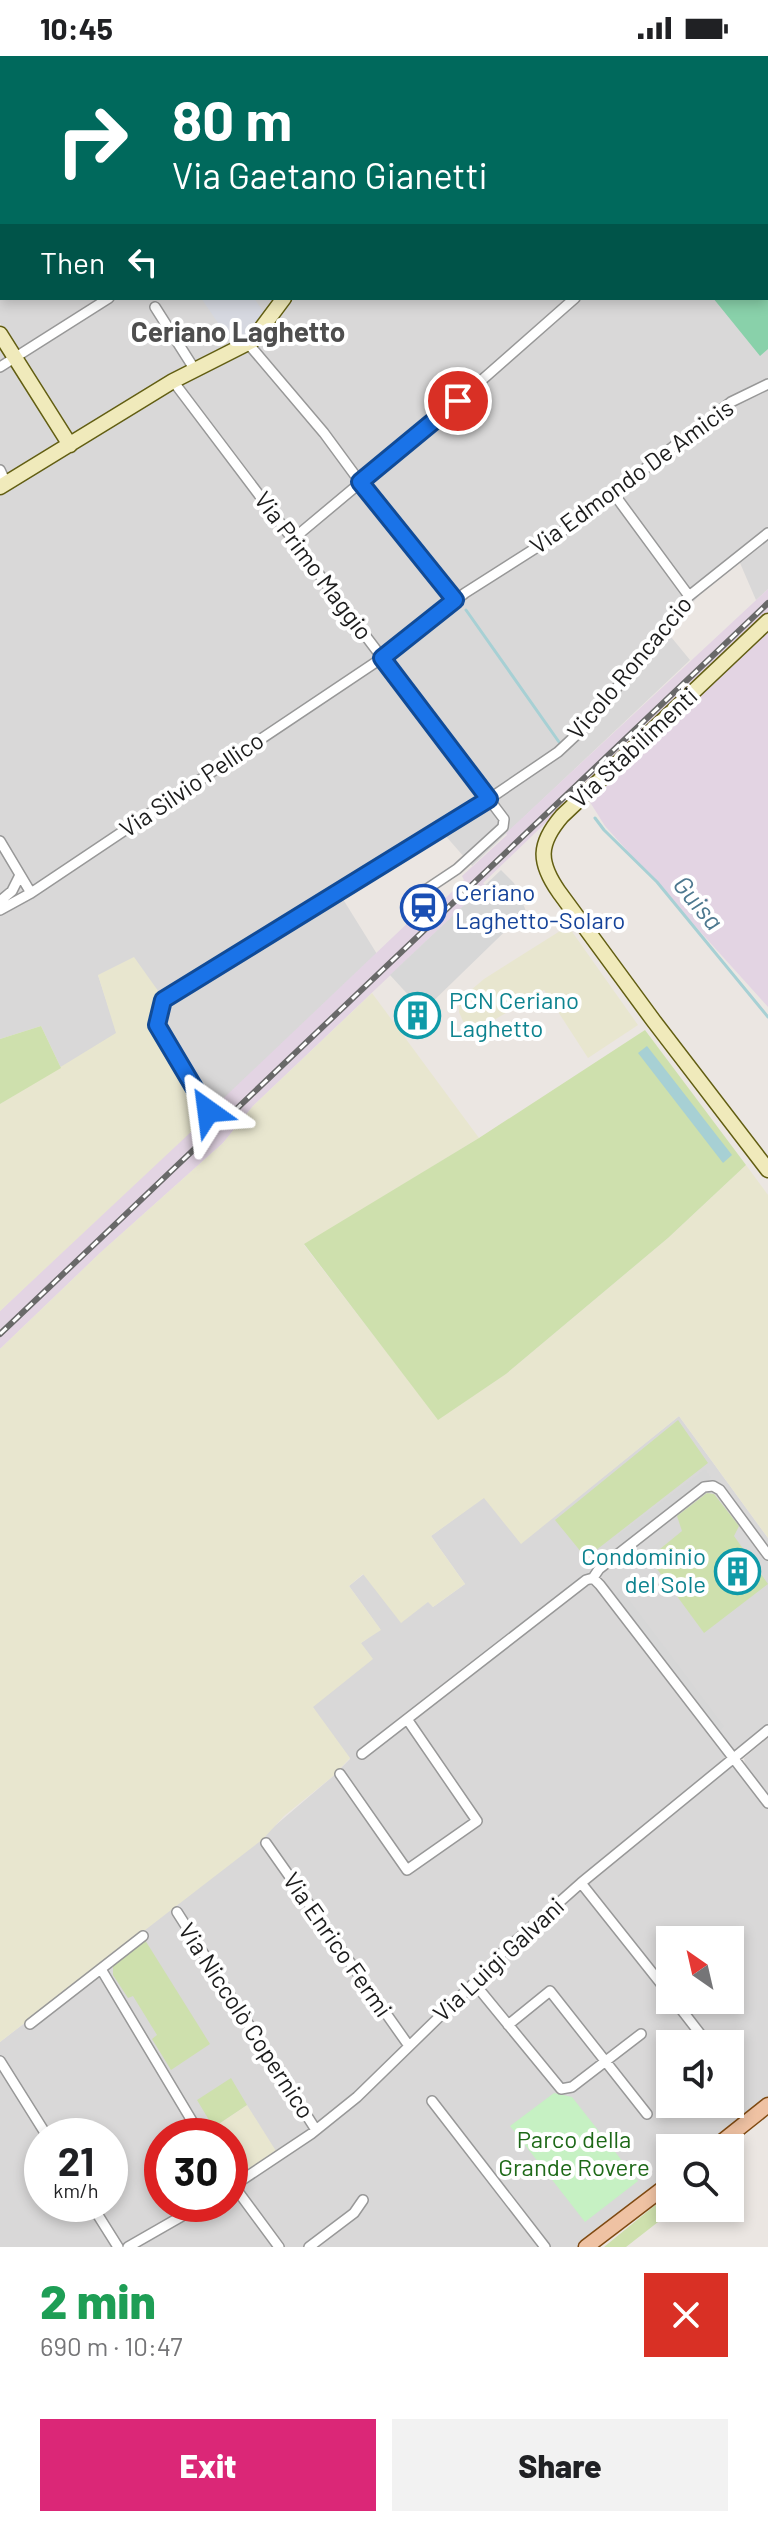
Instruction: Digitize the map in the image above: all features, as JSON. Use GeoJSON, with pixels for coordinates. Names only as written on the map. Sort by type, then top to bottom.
{"type":"FeatureCollection","features":[{"type":"Feature","properties":{"kind":"main road"},"geometry":{"type":"LineString","coordinates":[[732,2134],[768,2105]]}},
{"type":"Feature","properties":{"kind":"main road"},"geometry":{"type":"LineString","coordinates":[[586,2247],[656,2194]]}},
{"type":"Feature","properties":{"kind":"main road"},"geometry":{"type":"LineString","coordinates":[[595,2247],[645,2203]]}},
{"type":"Feature","properties":{"kind":"street"},"geometry":{"type":"LineString","coordinates":[[0,367],[106,300]]}},
{"type":"Feature","properties":{"kind":"street"},"geometry":{"type":"LineString","coordinates":[[2,480],[70,445],[173,381],[252,341],[283,300]]}},
{"type":"Feature","properties":{"kind":"street"},"geometry":{"type":"LineString","coordinates":[[293,539],[573,300]]}},
{"type":"Feature","properties":{"kind":"street"},"geometry":{"type":"LineString","coordinates":[[155,307],[195,370]]}},
{"type":"Feature","properties":{"kind":"street"},"geometry":{"type":"LineString","coordinates":[[0,334],[70,445]]}},
{"type":"Feature","properties":{"kind":"street"},"geometry":{"type":"LineString","coordinates":[[252,341],[251,347],[324,433],[455,600]]}},
{"type":"Feature","properties":{"kind":"street","name":"Via Primo Maggio"},"geometry":{"type":"LineString","coordinates":[[173,381],[504,819],[503,827],[457,869],[427,889]]}},
{"type":"Feature","properties":{"kind":"street","name":"Via Edmondo De Amicis"},"geometry":{"type":"LineString","coordinates":[[382,658],[455,600],[550,540],[614,494],[731,402],[768,384]]}},
{"type":"Feature","properties":{"kind":"street"},"geometry":{"type":"LineString","coordinates":[[614,494],[689,596]]}},
{"type":"Feature","properties":{"kind":"street","name":"Vicolo Roncaccio"},"geometry":{"type":"LineString","coordinates":[[208,1111],[157,1025],[163,1000],[489,799],[558,752],[589,723],[689,596],[768,533]]}},
{"type":"Feature","properties":{"kind":"street","name":"Via Stabilimenti"},"geometry":{"type":"LineString","coordinates":[[768,621],[553,826],[545,844],[543,862],[559,892],[768,1170]]}},
{"type":"Feature","properties":{"kind":"street","name":"Via Silvio Pellico"},"geometry":{"type":"LineString","coordinates":[[0,910],[31,893],[382,658]]}},
{"type":"Feature","properties":{"kind":"street"},"geometry":{"type":"LineString","coordinates":[[0,841],[31,893]]}},
{"type":"Feature","properties":{"kind":"street"},"geometry":{"type":"LineString","coordinates":[[0,901],[12,891],[20,875]]}},
{"type":"Feature","properties":{"kind":"street"},"geometry":{"type":"LineString","coordinates":[[362,1754],[586,1580],[593,1578],[599,1569],[704,1487],[713,1486],[720,1490],[768,1555]]}},
{"type":"Feature","properties":{"kind":"street"},"geometry":{"type":"LineString","coordinates":[[593,1578],[768,1803]]}},
{"type":"Feature","properties":{"kind":"street"},"geometry":{"type":"LineString","coordinates":[[340,1774],[407,1870],[477,1821],[407,1719]]}},
{"type":"Feature","properties":{"kind":"street","name":"Via Luigi Galvani"},"geometry":{"type":"LineString","coordinates":[[248,2174],[316,2130],[357,2097],[502,1953],[581,1883],[768,1730]]}},
{"type":"Feature","properties":{"kind":"street","name":"Via Enrico Fermi"},"geometry":{"type":"LineString","coordinates":[[266,1843],[409,2046]]}},
{"type":"Feature","properties":{"kind":"street"},"geometry":{"type":"LineString","coordinates":[[581,1883],[656,1977]]}},
{"type":"Feature","properties":{"kind":"street","name":"Via Niccolò Copernico"},"geometry":{"type":"LineString","coordinates":[[177,1912],[316,2130]]}},
{"type":"Feature","properties":{"kind":"street"},"geometry":{"type":"LineString","coordinates":[[30,2024],[143,1936]]}},
{"type":"Feature","properties":{"kind":"street"},"geometry":{"type":"LineString","coordinates":[[101,1969],[190,2118]]}},
{"type":"Feature","properties":{"kind":"street"},"geometry":{"type":"LineString","coordinates":[[474,1983],[561,2089],[572,2087],[641,2034]]}},
{"type":"Feature","properties":{"kind":"street"},"geometry":{"type":"LineString","coordinates":[[508,2025],[550,1991],[647,2114]]}},
{"type":"Feature","properties":{"kind":"street"},"geometry":{"type":"LineString","coordinates":[[685,2014],[697,2030]]}},
{"type":"Feature","properties":{"kind":"street"},"geometry":{"type":"LineString","coordinates":[[0,2061],[36,2118]]}},
{"type":"Feature","properties":{"kind":"street"},"geometry":{"type":"LineString","coordinates":[[432,2101],[545,2247]]}},
{"type":"Feature","properties":{"kind":"street"},"geometry":{"type":"LineString","coordinates":[[309,2247],[354,2213],[363,2200]]}},
{"type":"Feature","properties":{"kind":"street"},"geometry":{"type":"LineString","coordinates":[[248,2207],[279,2247]]}},
{"type":"Feature","properties":{"kind":"street"},"geometry":{"type":"LineString","coordinates":[[102,2222],[118,2247]]}},
{"type":"Feature","properties":{"kind":"street"},"geometry":{"type":"LineString","coordinates":[[128,2247],[172,2222]]}},
{"type":"Feature","properties":{"kind":"shaded area"},"geometry":{"type":"Polygon","coordinates":[[[0,300],[280,300],[251,339],[72,437],[0,323],[0,300]]]}},
{"type":"Feature","properties":{"kind":"shaded area"},"geometry":{"type":"Polygon","coordinates":[[[202,300],[255,300],[267,317],[256,330],[233,345],[202,300]]]}},
{"type":"Feature","properties":{"kind":"shaded area"},"geometry":{"type":"Polygon","coordinates":[[[288,300],[768,300],[768,589],[756,600],[740,563],[702,592],[667,632],[690,660],[472,866],[444,834],[341,896],[377,954],[211,1113],[159,1024],[165,1002],[161,995],[98,975],[117,1033],[61,1068],[41,1026],[0,1039],[0,492],[171,388],[257,343],[288,300]]]}},
{"type":"Feature","properties":{"kind":"shaded area"},"geometry":{"type":"Polygon","coordinates":[[[0,344],[61,443],[0,480],[0,344]]]}},
{"type":"Feature","properties":{"kind":"shaded area"},"geometry":{"type":"Polygon","coordinates":[[[768,589],[768,613],[638,734],[253,1106],[223,1143],[100,1253],[0,1349],[0,1311],[414,917],[420,923],[506,833],[768,589]]]}},
{"type":"Feature","properties":{"kind":"shaded area"},"geometry":{"type":"Polygon","coordinates":[[[768,631],[768,1007],[605,826],[588,799],[768,631]]]}},
{"type":"Feature","properties":{"kind":"shaded area"},"geometry":{"type":"Polygon","coordinates":[[[501,870],[514,883],[526,911],[423,1011],[390,975],[501,870]]]}},
{"type":"Feature","properties":{"kind":"shaded area"},"geometry":{"type":"Polygon","coordinates":[[[568,926],[638,1025],[588,1058],[544,990],[469,1035],[459,1012],[464,996],[484,979],[568,926]]]}},
{"type":"Feature","properties":{"kind":"shaded area"},"geometry":{"type":"Polygon","coordinates":[[[134,957],[161,995],[154,1027],[208,1116],[0,1311],[0,1104],[116,1033],[98,975],[134,957]]]}},
{"type":"Feature","properties":{"kind":"shaded area"},"geometry":{"type":"Polygon","coordinates":[[[372,993],[479,1138],[304,1245],[438,1419],[506,1374],[668,1238],[746,1165],[768,1195],[768,1538],[679,1416],[521,1544],[484,1498],[431,1536],[465,1584],[433,1607],[428,1602],[401,1623],[363,1574],[349,1586],[381,1630],[361,1643],[373,1659],[313,1707],[350,1758],[284,1816],[263,1839],[0,2042],[0,1349],[100,1253],[223,1143],[253,1106],[372,993]]]}},
{"type":"Feature","properties":{"kind":"shaded area"},"geometry":{"type":"Polygon","coordinates":[[[679,1416],[768,1538],[768,1725],[730,1759],[768,1808],[768,2104],[730,2134],[656,2134],[656,2192],[582,2247],[0,2247],[0,2042],[242,1854],[350,1759],[312,1707],[361,1643],[380,1629],[349,1586],[364,1574],[429,1601],[433,1607],[465,1584],[431,1536],[484,1497],[521,1543],[679,1416]]]}},
{"type":"Feature","properties":{"kind":"shaded area"},"geometry":{"type":"Polygon","coordinates":[[[705,1469],[711,1478],[624,1544],[618,1535],[705,1469]]]}},
{"type":"Feature","properties":{"kind":"shaded area"},"geometry":{"type":"Polygon","coordinates":[[[621,1589],[724,1726],[719,1732],[615,1595],[621,1589]]]}},
{"type":"Feature","properties":{"kind":"shaded area"},"geometry":{"type":"Polygon","coordinates":[[[768,1738],[768,1794],[745,1765],[744,1758],[768,1738]]]}},
{"type":"Feature","properties":{"kind":"shaded area"},"geometry":{"type":"Polygon","coordinates":[[[247,2105],[276,2151],[248,2169],[248,2118],[228,2118],[247,2105]]]}},
{"type":"Feature","properties":{"kind":"green space"},"geometry":{"type":"Polygon","coordinates":[[[715,300],[768,300],[768,349],[760,356],[715,300]]]}},
{"type":"Feature","properties":{"kind":"green space"},"geometry":{"type":"Polygon","coordinates":[[[41,1026],[61,1068],[0,1104],[0,1039],[41,1026]]]}},
{"type":"Feature","properties":{"kind":"green space"},"geometry":{"type":"Polygon","coordinates":[[[645,1030],[746,1165],[668,1238],[506,1374],[438,1420],[304,1244],[479,1138],[645,1030]]]}},
{"type":"Feature","properties":{"kind":"green space"},"geometry":{"type":"Polygon","coordinates":[[[678,1420],[708,1463],[586,1558],[555,1520],[678,1420]]]}},
{"type":"Feature","properties":{"kind":"green space"},"geometry":{"type":"Polygon","coordinates":[[[707,1493],[714,1494],[739,1526],[734,1536],[768,1584],[704,1633],[649,1558],[682,1531],[677,1516],[707,1493]]]}},
{"type":"Feature","properties":{"kind":"green space"},"geometry":{"type":"Polygon","coordinates":[[[145,1940],[210,2044],[171,2070],[152,2039],[157,2035],[133,1996],[128,1998],[113,1975],[113,1964],[145,1940]]]}},
{"type":"Feature","properties":{"kind":"green space"},"geometry":{"type":"Polygon","coordinates":[[[231,2078],[247,2105],[228,2118],[208,2118],[197,2100],[231,2078]]]}},
{"type":"Feature","properties":{"kind":"green space","name":"Parco della Grande Rovere"},"geometry":{"type":"Polygon","coordinates":[[[554,2093],[572,2097],[638,2181],[585,2222],[510,2126],[554,2093]]]}},
{"type":"Feature","properties":{"kind":"green space"},"geometry":{"type":"Polygon","coordinates":[[[656,2204],[658,2222],[626,2247],[604,2247],[656,2204]]]}},
{"type":"Feature","properties":{"kind":"water"},"geometry":{"type":"Polygon","coordinates":[[[647,1046],[732,1155],[723,1163],[638,1053],[647,1046]]]}},
{"type":"Feature","properties":{"kind":"waterway","name":"Guisa"},"geometry":{"type":"LineString","coordinates":[[466,610],[559,742]]}},
{"type":"Feature","properties":{"kind":"waterway","name":"Guisa"},"geometry":{"type":"LineString","coordinates":[[595,818],[657,882],[768,1017]]}},
{"type":"Feature","properties":{"kind":"railway"},"geometry":{"type":"LineString","coordinates":[[0,1334],[768,603]]}},
{"type":"Feature","properties":{"kind":"place","name":"Ceriano Laghetto-Solaro"},"geometry":{"type":"Point","coordinates":[424,907]}},
{"type":"Feature","properties":{"kind":"place","name":"PCN Ceriano Laghetto"},"geometry":{"type":"Point","coordinates":[418,1015]}},
{"type":"Feature","properties":{"kind":"place","name":"Condominio del Sole"},"geometry":{"type":"Point","coordinates":[737,1571]}},
{"type":"Feature","properties":{"kind":"district","name":"Ceriano Laghetto"},"geometry":{"type":"Point","coordinates":[238,332]}},
{"type":"Feature","properties":{"kind":"route"},"geometry":{"type":"LineString","coordinates":[[208,1111],[157,1025],[166,996],[489,799],[382,658],[455,600],[360,482],[458,401]]}}]}
